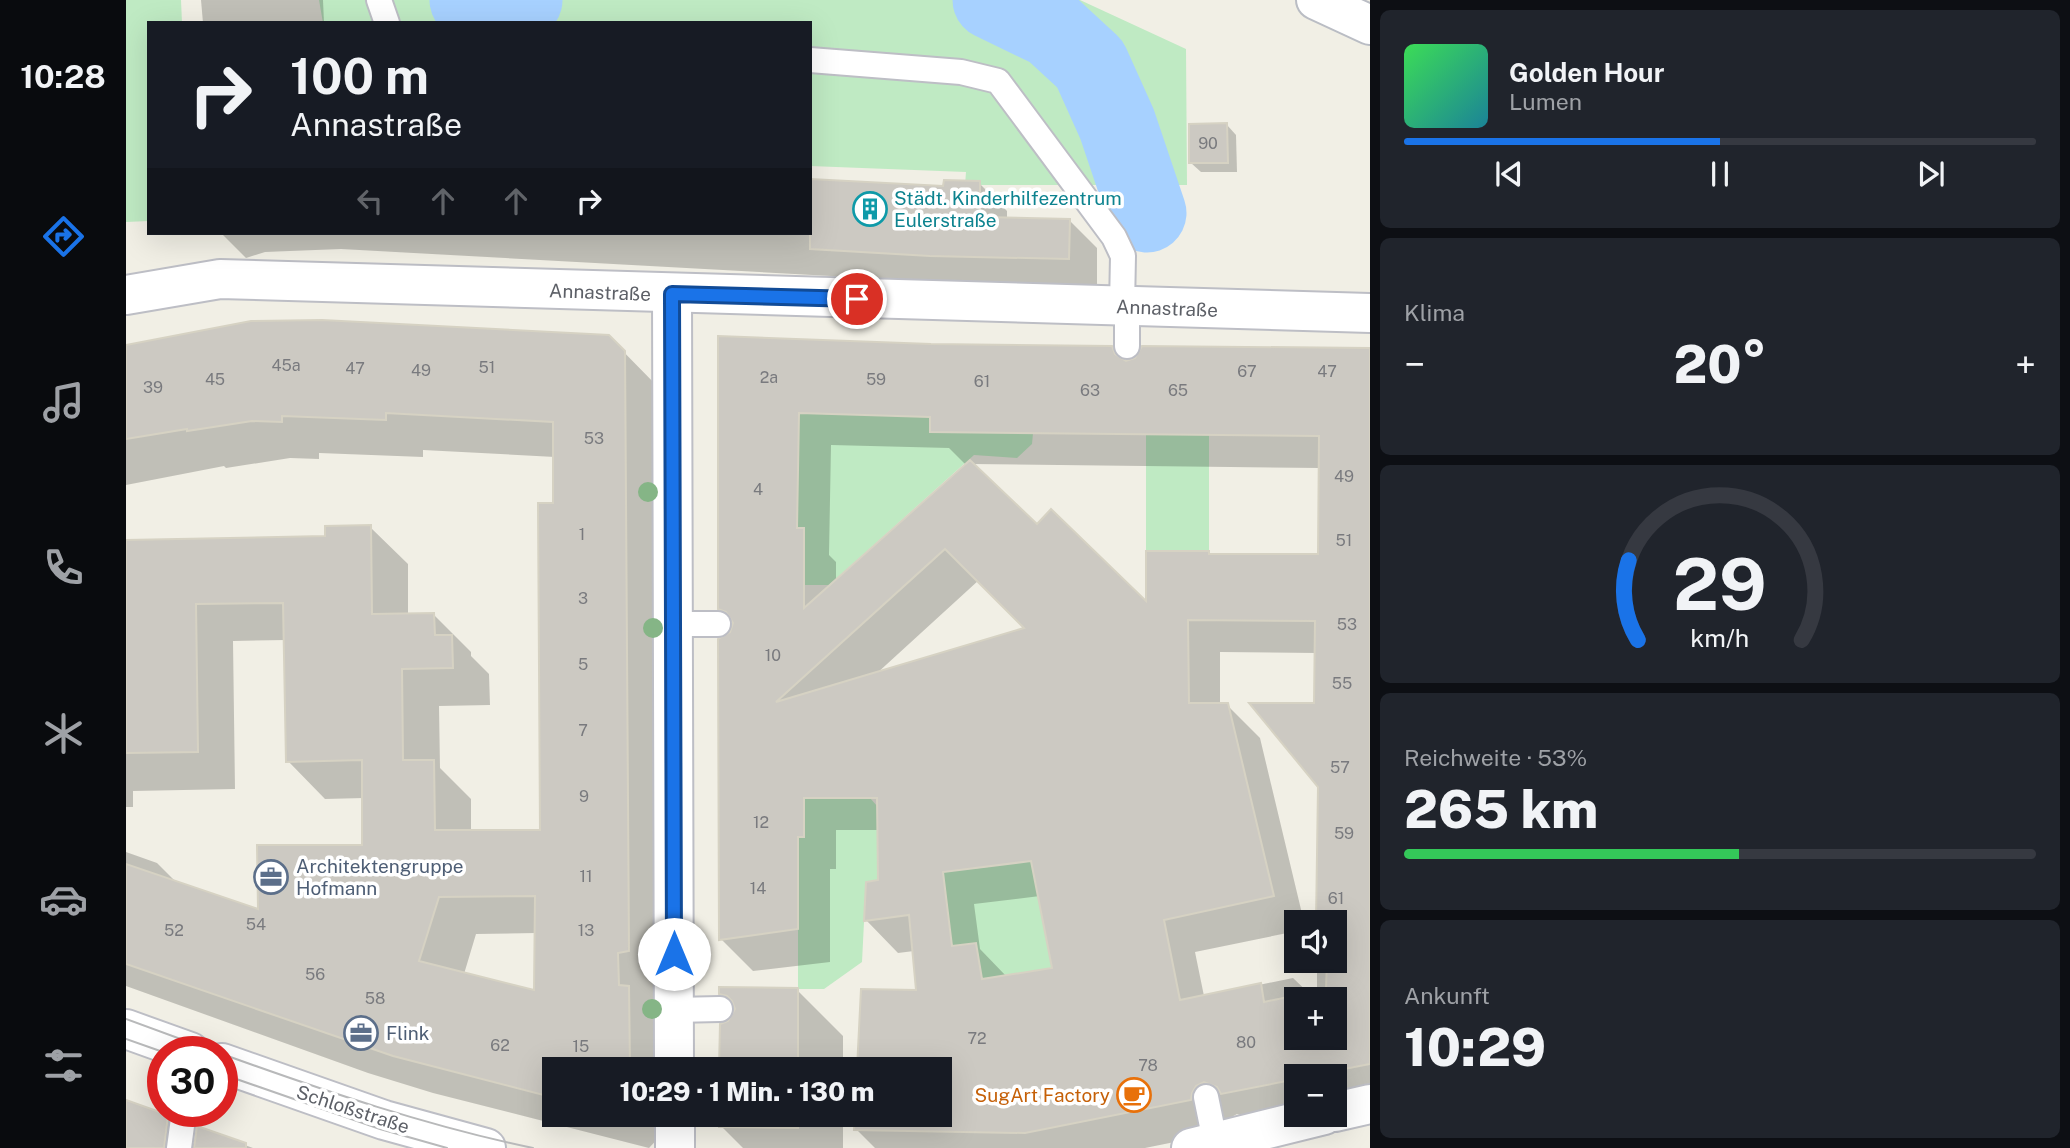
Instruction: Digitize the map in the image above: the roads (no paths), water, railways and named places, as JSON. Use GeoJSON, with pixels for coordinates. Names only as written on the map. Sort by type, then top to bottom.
{"type":"FeatureCollection","features":[{"type":"Feature","properties":{"kind":"street"},"geometry":{"type":"LineString","coordinates":[[1316,0],[1370,25]]}},
{"type":"Feature","properties":{"kind":"street","name":"Annastraße"},"geometry":{"type":"LineString","coordinates":[[126,295],[220,279],[1370,313]]}},
{"type":"Feature","properties":{"kind":"street"},"geometry":{"type":"LineString","coordinates":[[672,294],[674,1057]]}},
{"type":"Feature","properties":{"kind":"street"},"geometry":{"type":"LineString","coordinates":[[126,1029],[147,1037]]}},
{"type":"Feature","properties":{"kind":"street","name":"Schloßstraße"},"geometry":{"type":"LineString","coordinates":[[238,1069],[384,1120],[486,1148]]}},
{"type":"Feature","properties":{"kind":"street"},"geometry":{"type":"LineString","coordinates":[[1347,1109],[1370,1104]]}},
{"type":"Feature","properties":{"kind":"street"},"geometry":{"type":"LineString","coordinates":[[1203,1144],[1284,1125]]}},
{"type":"Feature","properties":{"kind":"street"},"geometry":{"type":"LineString","coordinates":[[675,1127],[675,1148]]}},
{"type":"Feature","properties":{"kind":"lane"},"geometry":{"type":"LineString","coordinates":[[379,0],[386,21]]}},
{"type":"Feature","properties":{"kind":"lane"},"geometry":{"type":"LineString","coordinates":[[812,60],[961,72],[998,81],[1114,237],[1123,256],[1127,346]]}},
{"type":"Feature","properties":{"kind":"lane"},"geometry":{"type":"LineString","coordinates":[[673,624],[718,624]]}},
{"type":"Feature","properties":{"kind":"lane"},"geometry":{"type":"LineString","coordinates":[[674,1010],[720,1009]]}},
{"type":"Feature","properties":{"kind":"lane"},"geometry":{"type":"LineString","coordinates":[[1203,1144],[1206,1097]]}},
{"type":"Feature","properties":{"kind":"lane"},"geometry":{"type":"LineString","coordinates":[[179,1148],[182,1127]]}},
{"type":"Feature","properties":{"kind":"waterway"},"geometry":{"type":"LineString","coordinates":[[469,0],[490,5],[523,0]]}},
{"type":"Feature","properties":{"kind":"waterway"},"geometry":{"type":"LineString","coordinates":[[992,0],[1052,29],[1090,64],[1117,124],[1147,213]]}},
{"type":"Feature","properties":{"kind":"tram line"},"geometry":{"type":"LineString","coordinates":[[126,1019],[172,1036]]}},
{"type":"Feature","properties":{"kind":"tram line"},"geometry":{"type":"LineString","coordinates":[[126,1039],[147,1046]]}},
{"type":"Feature","properties":{"kind":"tram line"},"geometry":{"type":"LineString","coordinates":[[238,1060],[376,1107],[533,1148]]}},
{"type":"Feature","properties":{"kind":"tram line"},"geometry":{"type":"LineString","coordinates":[[238,1080],[380,1129],[447,1148]]}},
{"type":"Feature","properties":{"kind":"place","name":"Städt. Kinderhilfezentrum Eulerstraße"},"geometry":{"type":"Point","coordinates":[870,209]}},
{"type":"Feature","properties":{"kind":"place","name":"Architektengruppe Hofmann"},"geometry":{"type":"Point","coordinates":[271,877]}},
{"type":"Feature","properties":{"kind":"place","name":"Flink"},"geometry":{"type":"Point","coordinates":[361,1033]}},
{"type":"Feature","properties":{"kind":"place","name":"SugArt Factory"},"geometry":{"type":"Point","coordinates":[1134,1095]}}]}
